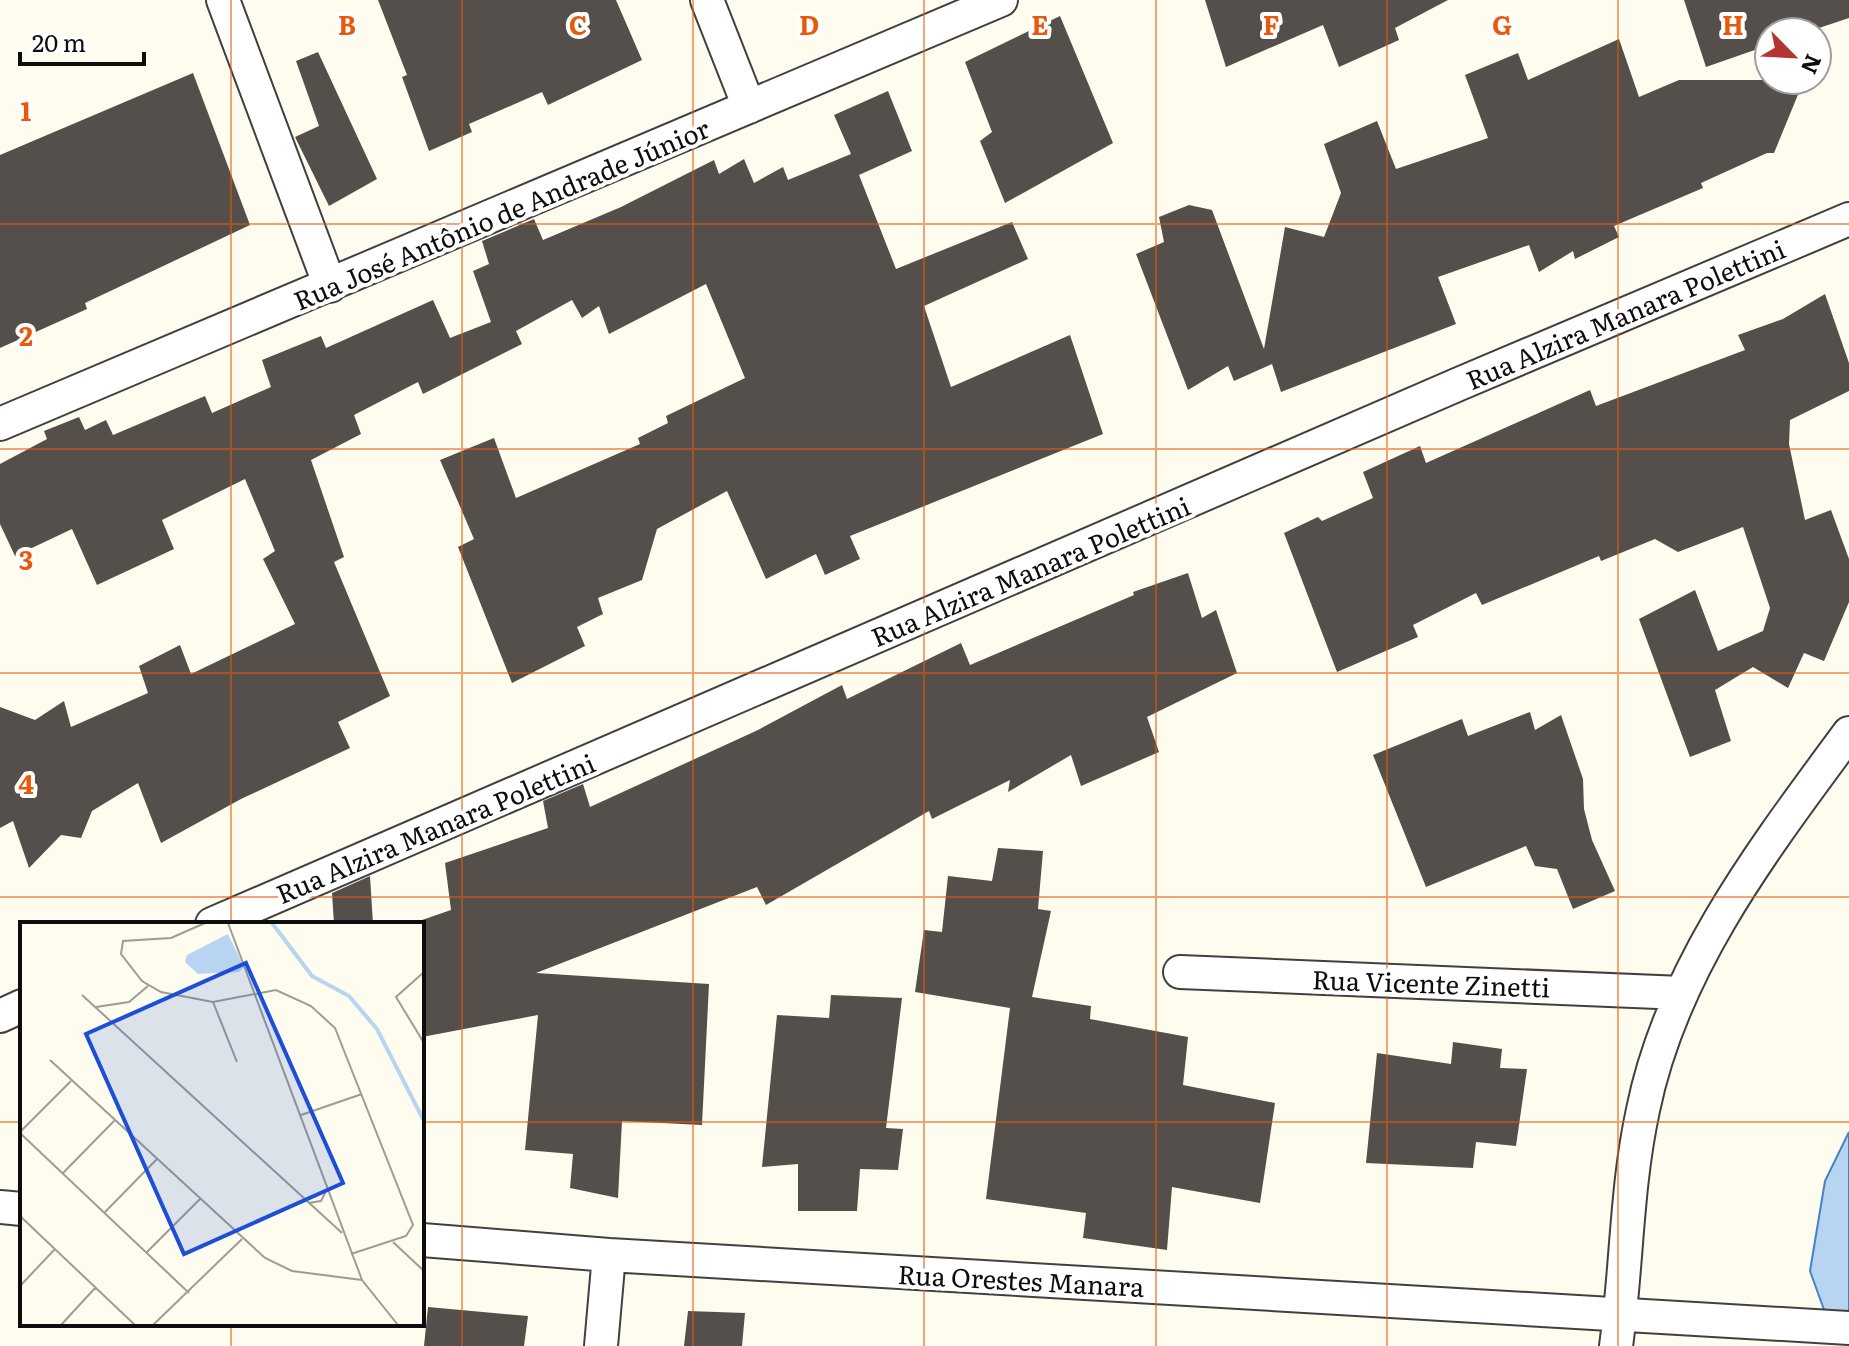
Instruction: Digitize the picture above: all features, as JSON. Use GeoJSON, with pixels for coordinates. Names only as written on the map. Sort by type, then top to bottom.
{"type":"FeatureCollection","features":[{"type":"Feature","properties":{"kind":"street"},"geometry":{"type":"LineString","coordinates":[[223,0],[330,286]]}},
{"type":"Feature","properties":{"kind":"street"},"geometry":{"type":"LineString","coordinates":[[707,0],[749,107]]}},
{"type":"Feature","properties":{"kind":"street","name":"Rua José Antônio de Andrade Júnior"},"geometry":{"type":"LineString","coordinates":[[0,424],[1001,0]]}},
{"type":"Feature","properties":{"kind":"street","name":"Rua Alzira Manara Polettini"},"geometry":{"type":"LineString","coordinates":[[217,922],[1430,396],[1849,219]]}},
{"type":"Feature","properties":{"kind":"street"},"geometry":{"type":"LineString","coordinates":[[1616,1346],[1632,1169],[1643,1107],[1682,993],[1752,867],[1849,733]]}},
{"type":"Feature","properties":{"kind":"street","name":"Rua Vicente Zinetti"},"geometry":{"type":"LineString","coordinates":[[1180,972],[1682,993]]}},
{"type":"Feature","properties":{"kind":"street"},"geometry":{"type":"LineString","coordinates":[[0,1016],[20,1007]]}},
{"type":"Feature","properties":{"kind":"street","name":"Rua Orestes Manara"},"geometry":{"type":"LineString","coordinates":[[424,1240],[609,1255],[1849,1328]]}},
{"type":"Feature","properties":{"kind":"street"},"geometry":{"type":"LineString","coordinates":[[601,1346],[609,1255]]}},
{"type":"Feature","properties":{"kind":"water"},"geometry":{"type":"Polygon","coordinates":[[[1849,1132],[1849,1319],[1827,1318],[1810,1271],[1825,1181],[1849,1132]]]}},
{"type":"Feature","properties":{"kind":"building"},"geometry":{"type":"Polygon","coordinates":[[[378,0],[616,0],[642,60],[548,105],[542,92],[469,124],[472,132],[429,151],[402,77],[407,75],[378,0]]]}},
{"type":"Feature","properties":{"kind":"building"},"geometry":{"type":"Polygon","coordinates":[[[1205,0],[1448,0],[1395,28],[1399,40],[1339,67],[1323,25],[1226,67],[1205,0]]]}},
{"type":"Feature","properties":{"kind":"building"},"geometry":{"type":"Polygon","coordinates":[[[1684,0],[1849,0],[1849,18],[1833,23],[1833,16],[1753,16],[1753,51],[1706,67],[1684,0]]]}},
{"type":"Feature","properties":{"kind":"building"},"geometry":{"type":"Polygon","coordinates":[[[1060,16],[1113,143],[1005,203],[980,141],[992,132],[965,62],[1060,16]]]}},
{"type":"Feature","properties":{"kind":"building"},"geometry":{"type":"Polygon","coordinates":[[[1619,39],[1639,97],[1679,80],[1753,80],[1753,96],[1797,96],[1774,153],[1767,153],[1701,183],[1703,188],[1614,226],[1619,237],[1575,259],[1573,251],[1539,272],[1529,245],[1438,277],[1456,324],[1281,392],[1272,364],[1234,381],[1228,366],[1188,390],[1136,254],[1164,242],[1159,217],[1189,205],[1212,210],[1264,349],[1285,227],[1324,237],[1341,193],[1324,144],[1377,121],[1396,169],[1488,138],[1465,75],[1518,53],[1528,80],[1619,39]]]}},
{"type":"Feature","properties":{"kind":"building"},"geometry":{"type":"Polygon","coordinates":[[[318,52],[377,179],[329,206],[295,137],[319,126],[296,61],[318,52]]]}},
{"type":"Feature","properties":{"kind":"building"},"geometry":{"type":"Polygon","coordinates":[[[193,73],[250,225],[85,303],[87,309],[0,348],[0,155],[193,73]]]}},
{"type":"Feature","properties":{"kind":"building"},"geometry":{"type":"Polygon","coordinates":[[[888,91],[912,151],[859,175],[896,269],[1012,222],[1028,259],[924,306],[951,387],[1070,335],[1103,434],[850,536],[860,559],[825,575],[816,554],[766,579],[727,491],[657,529],[642,580],[598,598],[603,614],[577,627],[585,646],[512,683],[458,547],[474,539],[440,460],[494,438],[516,498],[640,444],[638,438],[668,423],[666,416],[745,378],[706,284],[609,334],[599,306],[582,318],[572,300],[516,331],[522,344],[423,394],[418,382],[354,415],[361,434],[311,460],[344,557],[334,562],[390,696],[338,722],[350,748],[241,799],[161,843],[138,783],[92,811],[81,838],[61,835],[29,868],[13,821],[0,828],[0,707],[35,720],[64,701],[71,727],[148,693],[139,666],[180,645],[191,674],[295,624],[263,559],[275,551],[245,479],[162,520],[174,549],[97,585],[72,529],[15,556],[0,524],[0,464],[47,439],[44,431],[79,417],[85,430],[106,420],[113,435],[205,396],[212,413],[271,387],[262,360],[321,336],[326,348],[433,300],[450,338],[491,322],[473,271],[489,264],[482,241],[534,219],[543,240],[621,207],[714,160],[719,174],[744,159],[754,183],[783,167],[788,180],[851,154],[834,115],[888,91]]]}},
{"type":"Feature","properties":{"kind":"building"},"geometry":{"type":"Polygon","coordinates":[[[1825,294],[1849,363],[1849,391],[1790,420],[1789,444],[1805,520],[1831,510],[1849,559],[1849,602],[1824,661],[1804,653],[1788,688],[1753,667],[1715,690],[1731,741],[1690,757],[1639,619],[1695,590],[1718,651],[1763,631],[1770,608],[1743,527],[1678,552],[1655,539],[1601,561],[1599,556],[1482,605],[1476,593],[1413,625],[1418,637],[1337,672],[1284,533],[1318,517],[1322,521],[1373,498],[1363,472],[1420,446],[1426,463],[1590,390],[1596,406],[1745,350],[1738,335],[1783,319],[1825,294]]]}},
{"type":"Feature","properties":{"kind":"building"},"geometry":{"type":"Polygon","coordinates":[[[1188,573],[1202,618],[1216,610],[1237,673],[1147,717],[1159,752],[1081,786],[1071,755],[1008,792],[1010,780],[932,819],[929,811],[766,905],[757,887],[536,973],[709,984],[702,1125],[622,1121],[618,1198],[570,1188],[573,1154],[525,1150],[538,1015],[424,1037],[422,920],[451,910],[445,863],[548,828],[543,801],[583,784],[590,807],[758,730],[842,685],[847,699],[961,643],[970,665],[1134,595],[1133,592],[1188,573]]]}},
{"type":"Feature","properties":{"kind":"building"},"geometry":{"type":"Polygon","coordinates":[[[1530,712],[1535,730],[1561,715],[1583,779],[1584,809],[1592,840],[1615,891],[1573,909],[1557,869],[1535,866],[1526,846],[1426,887],[1373,755],[1462,719],[1468,736],[1530,712]]]}},
{"type":"Feature","properties":{"kind":"building"},"geometry":{"type":"Polygon","coordinates":[[[998,848],[1043,851],[1038,909],[1051,911],[1032,997],[1091,1006],[1090,1019],[1188,1037],[1183,1085],[1275,1103],[1260,1203],[1172,1187],[1167,1250],[1083,1238],[1086,1213],[986,1199],[1010,1008],[915,992],[924,930],[942,932],[948,876],[992,881],[998,848]]]}},
{"type":"Feature","properties":{"kind":"building"},"geometry":{"type":"Polygon","coordinates":[[[370,876],[373,922],[334,922],[332,893],[370,876]]]}},
{"type":"Feature","properties":{"kind":"building"},"geometry":{"type":"Polygon","coordinates":[[[831,995],[902,998],[886,1128],[903,1129],[898,1170],[860,1169],[857,1211],[798,1211],[798,1164],[762,1167],[777,1015],[829,1018],[831,995]]]}},
{"type":"Feature","properties":{"kind":"building"},"geometry":{"type":"Polygon","coordinates":[[[1453,1042],[1502,1049],[1500,1068],[1527,1069],[1516,1146],[1476,1142],[1473,1168],[1366,1163],[1377,1053],[1451,1064],[1453,1042]]]}},
{"type":"Feature","properties":{"kind":"building"},"geometry":{"type":"Polygon","coordinates":[[[428,1307],[528,1316],[524,1346],[424,1346],[428,1307]]]}},
{"type":"Feature","properties":{"kind":"building"},"geometry":{"type":"Polygon","coordinates":[[[688,1311],[745,1313],[742,1346],[684,1346],[688,1311]]]}}]}
